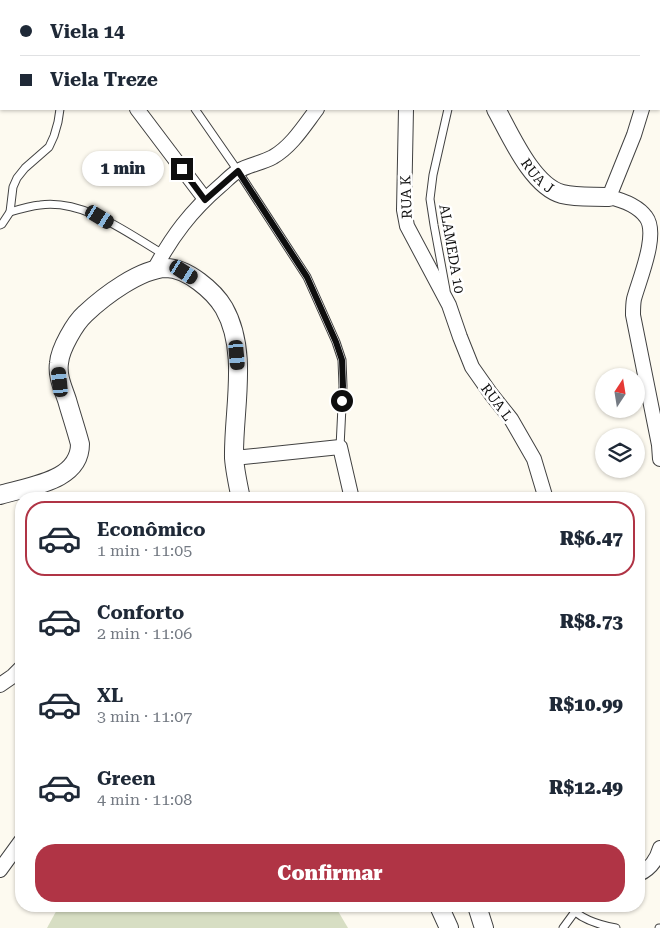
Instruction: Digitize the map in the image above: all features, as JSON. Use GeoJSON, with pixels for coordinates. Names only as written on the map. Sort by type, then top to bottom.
{"type":"FeatureCollection","features":[{"type":"Feature","properties":{"kind":"street"},"geometry":{"type":"LineString","coordinates":[[138,110],[205,200]]}},
{"type":"Feature","properties":{"kind":"street"},"geometry":{"type":"LineString","coordinates":[[154,270],[181,225],[205,200],[238,171],[274,156],[287,147],[316,110]]}},
{"type":"Feature","properties":{"kind":"street","name":"RUA K"},"geometry":{"type":"LineString","coordinates":[[406,110],[404,210],[407,226],[449,305]]}},
{"type":"Feature","properties":{"kind":"street","name":"RUA J"},"geometry":{"type":"LineString","coordinates":[[497,110],[522,156],[534,173],[546,185],[560,193],[577,196],[609,197]]}},
{"type":"Feature","properties":{"kind":"street"},"geometry":{"type":"LineString","coordinates":[[642,110],[634,135],[609,197],[622,200],[641,212],[647,217],[651,226],[650,241],[634,300],[633,315],[660,459]]}},
{"type":"Feature","properties":{"kind":"street"},"geometry":{"type":"LineString","coordinates":[[0,495],[52,480],[68,471],[76,461],[80,453],[80,444],[60,382],[58,364],[65,342],[84,314],[116,289],[141,275],[154,270],[168,268],[184,272],[200,282],[224,307],[232,325],[236,342],[238,368],[234,458],[239,492]]}},
{"type":"Feature","properties":{"kind":"street","name":"RUA L"},"geometry":{"type":"LineString","coordinates":[[449,305],[472,366],[511,419],[534,460],[544,492]]}},
{"type":"Feature","properties":{"kind":"street"},"geometry":{"type":"LineString","coordinates":[[234,458],[340,447],[350,492]]}},
{"type":"Feature","properties":{"kind":"street"},"geometry":{"type":"LineString","coordinates":[[0,685],[15,674]]}},
{"type":"Feature","properties":{"kind":"street"},"geometry":{"type":"LineString","coordinates":[[645,870],[651,866],[658,856],[660,848]]}},
{"type":"Feature","properties":{"kind":"street"},"geometry":{"type":"LineString","coordinates":[[0,870],[15,849]]}},
{"type":"Feature","properties":{"kind":"street"},"geometry":{"type":"LineString","coordinates":[[442,912],[449,928]]}},
{"type":"Feature","properties":{"kind":"street"},"geometry":{"type":"LineString","coordinates":[[479,912],[484,928]]}},
{"type":"Feature","properties":{"kind":"lane"},"geometry":{"type":"LineString","coordinates":[[0,225],[10,212],[13,187],[17,178],[25,168],[49,148],[58,122],[60,110]]}},
{"type":"Feature","properties":{"kind":"lane"},"geometry":{"type":"LineString","coordinates":[[196,110],[307,277],[336,342],[342,360],[343,386],[340,447]]}},
{"type":"Feature","properties":{"kind":"lane","name":"ALAMEDA 10"},"geometry":{"type":"LineString","coordinates":[[448,110],[433,175],[430,198],[449,305]]}},
{"type":"Feature","properties":{"kind":"lane"},"geometry":{"type":"LineString","coordinates":[[10,212],[41,205],[80,208],[100,217],[163,254]]}},
{"type":"Feature","properties":{"kind":"lane"},"geometry":{"type":"LineString","coordinates":[[563,928],[574,913],[590,921],[616,928]]}},
{"type":"Feature","properties":{"kind":"green space"},"geometry":{"type":"Polygon","coordinates":[[[56,912],[339,912],[348,928],[47,928],[56,912]]]}},
{"type":"Feature","properties":{"kind":"route"},"geometry":{"type":"LineString","coordinates":[[182,169],[205,200],[238,171],[307,277],[342,360],[342,401]]}}]}
